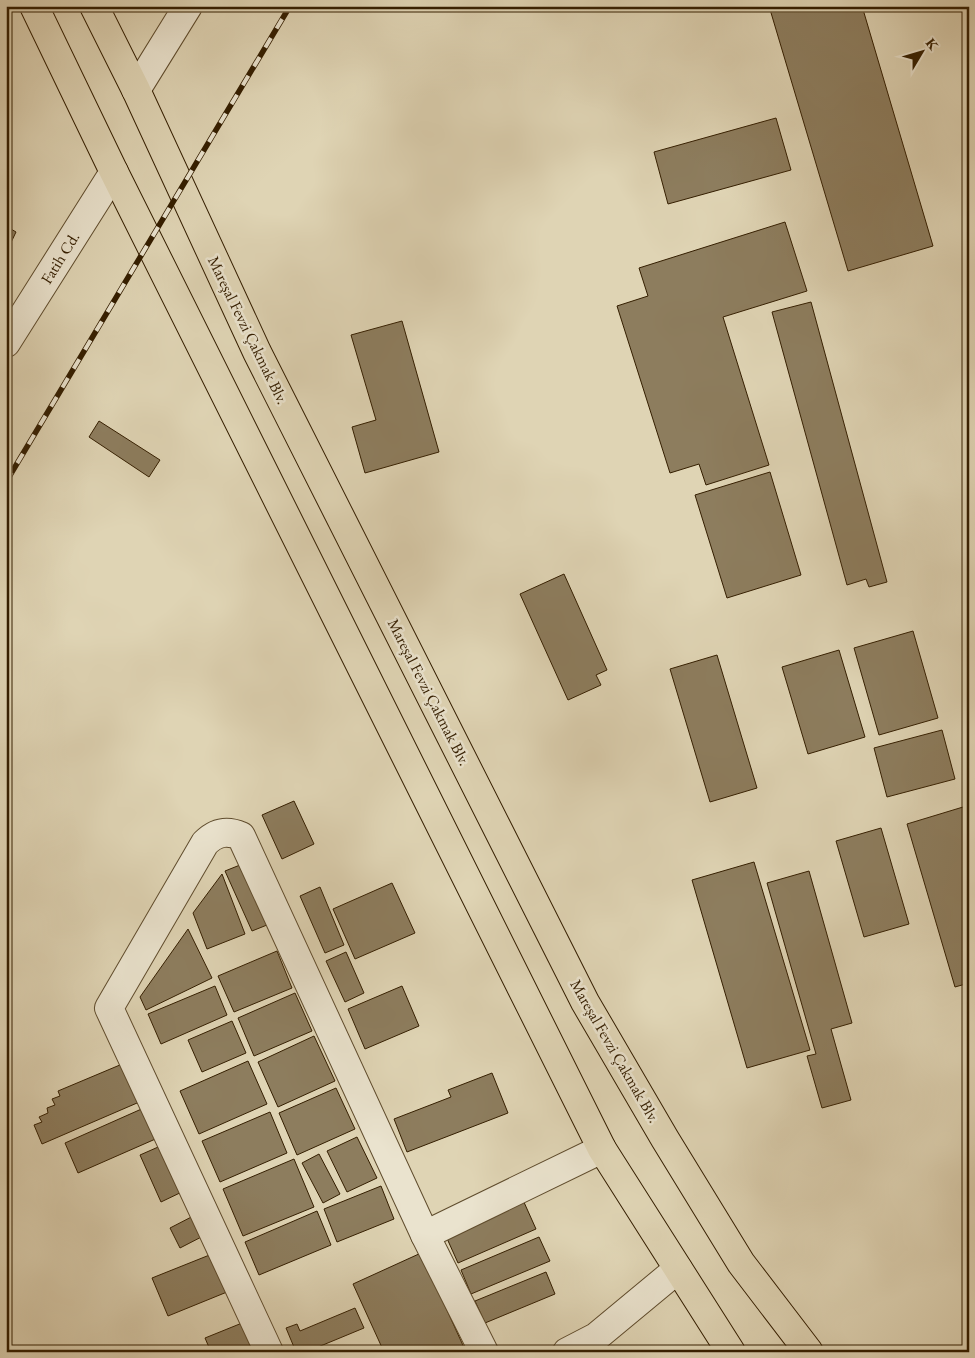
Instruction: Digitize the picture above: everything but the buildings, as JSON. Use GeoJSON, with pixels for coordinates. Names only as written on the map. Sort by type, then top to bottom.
{"type":"FeatureCollection","features":[{"type":"Feature","properties":{"kind":"main road"},"geometry":{"type":"LineString","coordinates":[[34,6],[114,172],[602,1149],[731,1352]]}},
{"type":"Feature","properties":{"kind":"main road","name":"Mareşal Fevzi Çakmak Blv."},"geometry":{"type":"LineString","coordinates":[[94,6],[136,90],[257,352],[585,1002],[665,1139],[741,1263],[810,1352]]}},
{"type":"Feature","properties":{"kind":"street"},"geometry":{"type":"LineString","coordinates":[[136,90],[188,6]]}},
{"type":"Feature","properties":{"kind":"street","name":"Fatih Cd."},"geometry":{"type":"LineString","coordinates":[[6,343],[114,172]]}},
{"type":"Feature","properties":{"kind":"street"},"geometry":{"type":"LineString","coordinates":[[270,1352],[109,1008],[201,849],[210,837],[225,832],[241,836],[425,1235],[484,1352]]}},
{"type":"Feature","properties":{"kind":"street"},"geometry":{"type":"LineString","coordinates":[[425,1235],[602,1149]]}},
{"type":"Feature","properties":{"kind":"street"},"geometry":{"type":"LineString","coordinates":[[567,1352],[598,1344],[678,1269]]}},
{"type":"Feature","properties":{"kind":"railway"},"geometry":{"type":"LineString","coordinates":[[6,482],[290,6]]}}]}
